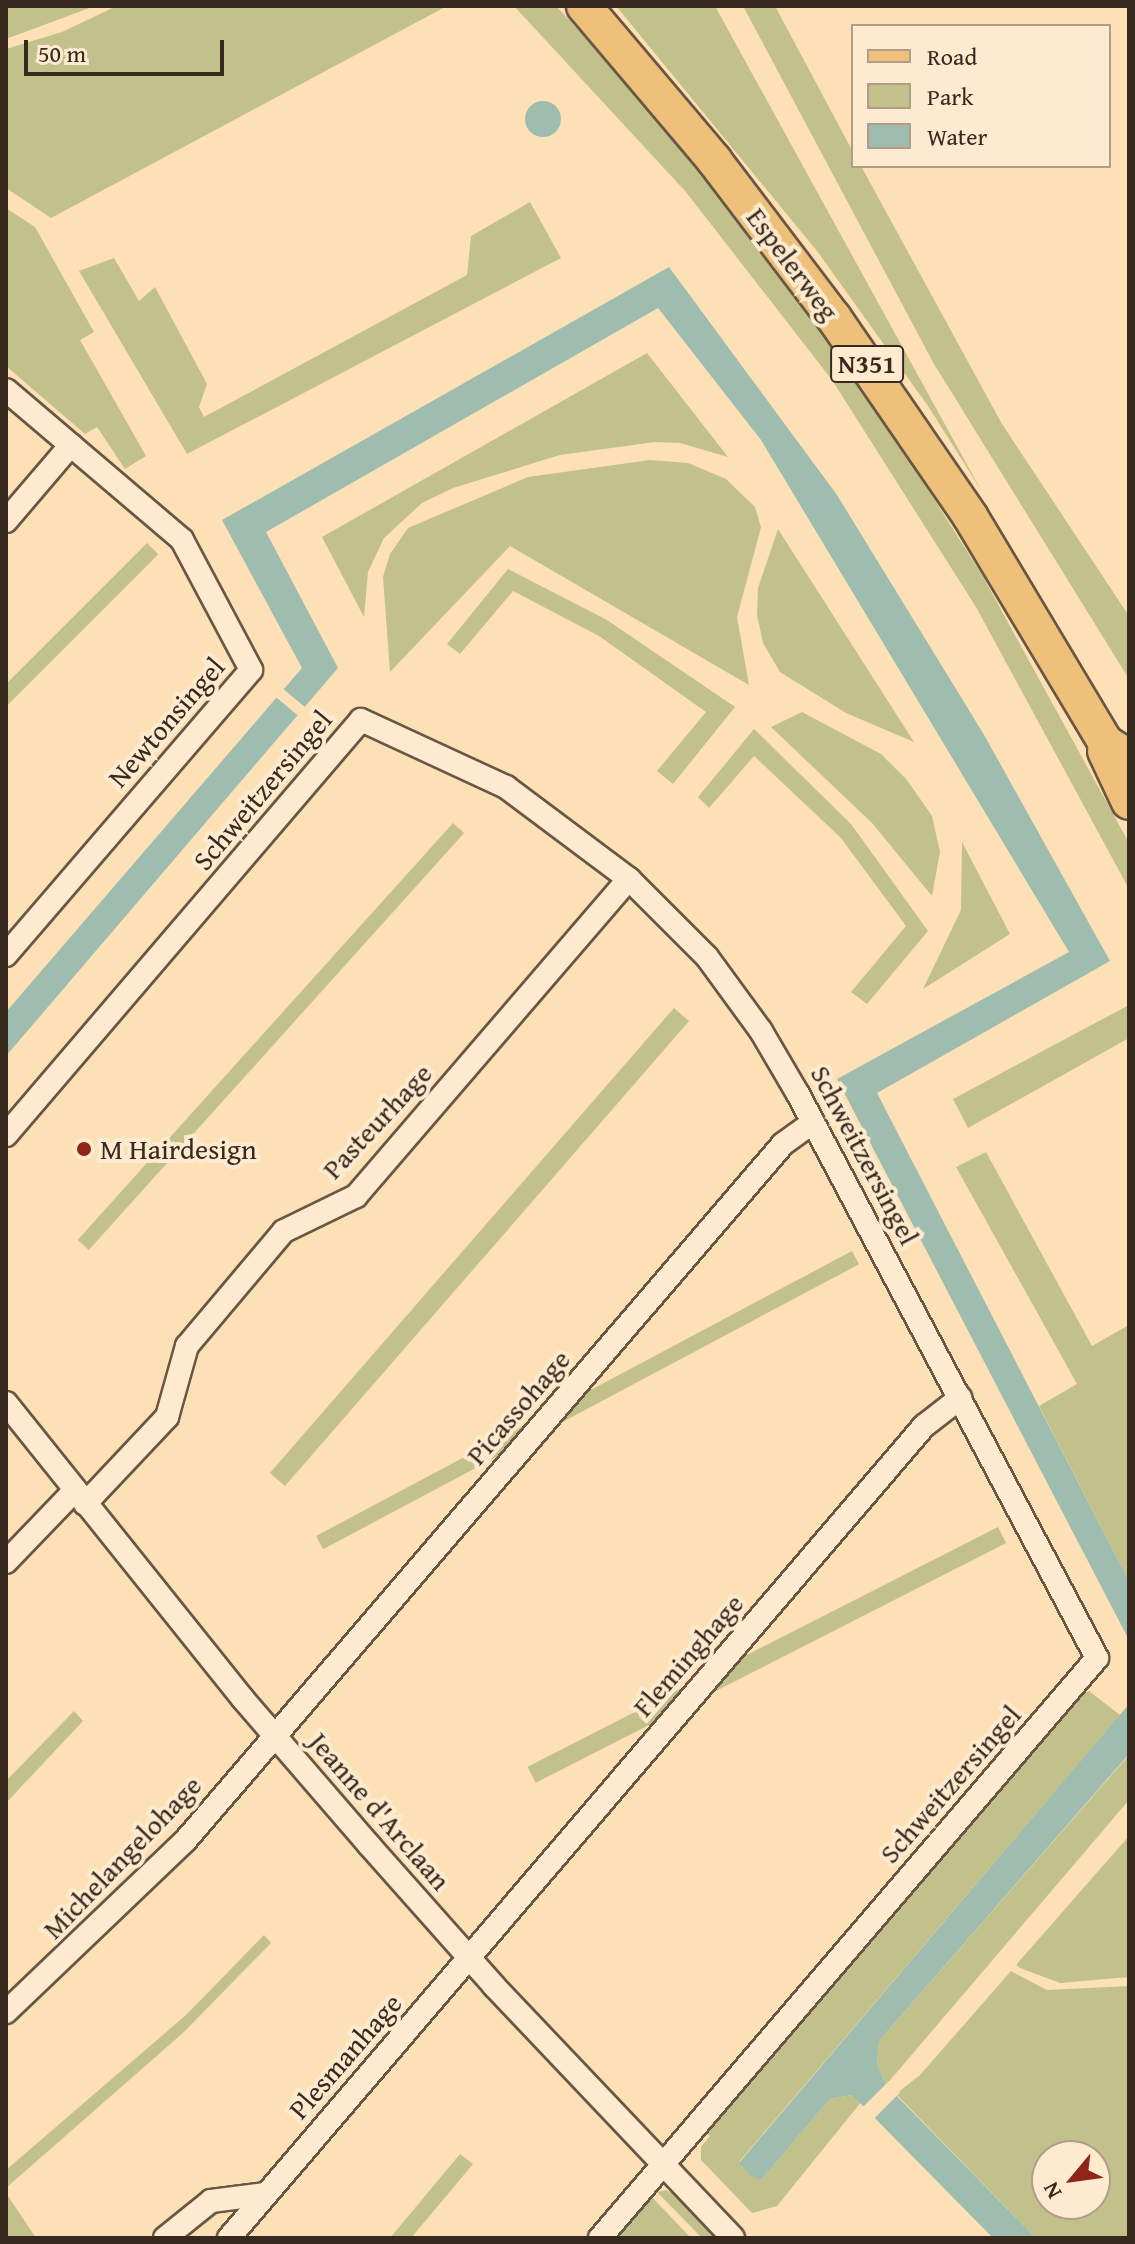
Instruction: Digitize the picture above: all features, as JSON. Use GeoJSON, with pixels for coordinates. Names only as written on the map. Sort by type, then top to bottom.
{"type":"FeatureCollection","features":[{"type":"Feature","properties":{"kind":"main road","name":"Espelerweg"},"geometry":{"type":"LineString","coordinates":[[584,6],[773,235],[883,387],[978,528],[1105,742],[1119,751],[1129,768]]}},
{"type":"Feature","properties":{"kind":"main road","name":"Espelerweg"},"geometry":{"type":"LineString","coordinates":[[1105,742],[1105,758],[1129,802]]}},
{"type":"Feature","properties":{"kind":"street","name":"Newtonsingel"},"geometry":{"type":"LineString","coordinates":[[6,390],[182,540],[251,670],[6,955]]}},
{"type":"Feature","properties":{"kind":"street"},"geometry":{"type":"LineString","coordinates":[[6,521],[71,445]]}},
{"type":"Feature","properties":{"kind":"street","name":"Schweitzersingel"},"geometry":{"type":"LineString","coordinates":[[6,1135],[361,720],[506,787],[629,879],[727,983],[813,1122],[1097,1658],[662,2166]]}},
{"type":"Feature","properties":{"kind":"street","name":"Pasteurhage"},"geometry":{"type":"LineString","coordinates":[[6,1562],[167,1417],[187,1346],[284,1231],[360,1192],[629,879]]}},
{"type":"Feature","properties":{"kind":"street","name":"Picassohage"},"geometry":{"type":"LineString","coordinates":[[276,1738],[783,1144],[813,1122]]}},
{"type":"Feature","properties":{"kind":"street","name":"Fleminghage"},"geometry":{"type":"LineString","coordinates":[[468,1958],[924,1426],[960,1398]]}},
{"type":"Feature","properties":{"kind":"street","name":"Jeanne d'Arclaan"},"geometry":{"type":"LineString","coordinates":[[6,1403],[276,1738],[468,1958],[733,2238]]}},
{"type":"Feature","properties":{"kind":"street","name":"Michelangelohage"},"geometry":{"type":"LineString","coordinates":[[6,2012],[136,1891],[276,1738]]}},
{"type":"Feature","properties":{"kind":"street","name":"Plesmanhage"},"geometry":{"type":"LineString","coordinates":[[229,2238],[468,1958]]}},
{"type":"Feature","properties":{"kind":"street"},"geometry":{"type":"LineString","coordinates":[[600,2238],[662,2166]]}},
{"type":"Feature","properties":{"kind":"street"},"geometry":{"type":"LineString","coordinates":[[165,2238],[211,2201],[266,2194]]}},
{"type":"Feature","properties":{"kind":"green space"},"geometry":{"type":"Polygon","coordinates":[[[6,6],[95,6],[6,39],[6,6]]]}},
{"type":"Feature","properties":{"kind":"green space"},"geometry":{"type":"Polygon","coordinates":[[[117,6],[447,6],[51,218],[6,188],[6,49],[62,32],[117,6]]]}},
{"type":"Feature","properties":{"kind":"green space"},"geometry":{"type":"Polygon","coordinates":[[[514,6],[556,6],[602,55],[726,201],[871,399],[982,575],[1129,843],[1129,889],[976,607],[832,380],[686,192],[514,6]]]}},
{"type":"Feature","properties":{"kind":"green space"},"geometry":{"type":"Polygon","coordinates":[[[616,6],[715,6],[981,490],[928,406],[817,251],[616,6]]]}},
{"type":"Feature","properties":{"kind":"green space"},"geometry":{"type":"Polygon","coordinates":[[[743,6],[775,6],[851,148],[851,168],[862,168],[1002,424],[1129,616],[1129,679],[934,364],[743,6]]]}},
{"type":"Feature","properties":{"kind":"green space"},"geometry":{"type":"Polygon","coordinates":[[[530,202],[561,258],[187,454],[79,271],[114,258],[139,301],[155,287],[207,384],[199,407],[204,417],[467,275],[471,236],[530,202]]]}},
{"type":"Feature","properties":{"kind":"green space"},"geometry":{"type":"Polygon","coordinates":[[[6,208],[35,227],[94,332],[80,340],[146,456],[125,469],[97,427],[85,434],[6,366],[6,208]]]}},
{"type":"Feature","properties":{"kind":"green space"},"geometry":{"type":"Polygon","coordinates":[[[647,353],[728,457],[680,443],[655,442],[560,455],[453,488],[422,503],[384,538],[368,572],[364,617],[322,537],[647,353]]]}},
{"type":"Feature","properties":{"kind":"green space"},"geometry":{"type":"Polygon","coordinates":[[[650,460],[688,463],[726,479],[755,507],[761,527],[737,617],[749,685],[510,546],[390,672],[383,577],[390,554],[408,528],[528,477],[650,460]]]}},
{"type":"Feature","properties":{"kind":"green space"},"geometry":{"type":"Polygon","coordinates":[[[778,529],[914,742],[846,713],[780,672],[763,643],[757,615],[758,588],[778,529]]]}},
{"type":"Feature","properties":{"kind":"green space"},"geometry":{"type":"Polygon","coordinates":[[[147,543],[158,554],[6,707],[6,684],[147,543]]]}},
{"type":"Feature","properties":{"kind":"green space"},"geometry":{"type":"Polygon","coordinates":[[[508,569],[607,620],[735,707],[673,784],[657,771],[706,712],[599,636],[513,591],[460,654],[447,644],[508,569]]]}},
{"type":"Feature","properties":{"kind":"green space"},"geometry":{"type":"Polygon","coordinates":[[[802,712],[881,754],[907,780],[932,816],[940,852],[932,896],[872,823],[771,727],[802,712]]]}},
{"type":"Feature","properties":{"kind":"green space"},"geometry":{"type":"Polygon","coordinates":[[[754,729],[851,824],[928,931],[867,1004],[851,992],[906,926],[841,838],[754,756],[709,808],[698,797],[754,729]]]}},
{"type":"Feature","properties":{"kind":"green space"},"geometry":{"type":"Polygon","coordinates":[[[453,823],[464,833],[89,1250],[78,1240],[453,823]]]}},
{"type":"Feature","properties":{"kind":"green space"},"geometry":{"type":"Polygon","coordinates":[[[962,842],[1010,934],[923,989],[961,910],[962,842]]]}},
{"type":"Feature","properties":{"kind":"green space"},"geometry":{"type":"Polygon","coordinates":[[[1129,1005],[1129,1038],[968,1128],[953,1099],[1129,1005]]]}},
{"type":"Feature","properties":{"kind":"green space"},"geometry":{"type":"Polygon","coordinates":[[[674,1008],[689,1021],[285,1486],[270,1473],[674,1008]]]}},
{"type":"Feature","properties":{"kind":"green space"},"geometry":{"type":"Polygon","coordinates":[[[986,1152],[1092,1346],[1129,1325],[1129,1581],[1039,1406],[1077,1384],[956,1167],[986,1152]]]}},
{"type":"Feature","properties":{"kind":"green space"},"geometry":{"type":"Polygon","coordinates":[[[852,1251],[859,1264],[323,1549],[316,1536],[852,1251]]]}},
{"type":"Feature","properties":{"kind":"green space"},"geometry":{"type":"Polygon","coordinates":[[[998,1527],[1006,1543],[536,1783],[528,1767],[998,1527]]]}},
{"type":"Feature","properties":{"kind":"green space"},"geometry":{"type":"Polygon","coordinates":[[[1089,1691],[1120,1715],[739,2162],[761,2180],[830,2099],[852,2095],[862,2101],[777,2206],[752,2213],[701,2160],[701,2147],[710,2136],[704,2131],[1079,1695],[1089,1691]]]}},
{"type":"Feature","properties":{"kind":"green space"},"geometry":{"type":"Polygon","coordinates":[[[74,1711],[83,1721],[6,1803],[6,1781],[74,1711]]]}},
{"type":"Feature","properties":{"kind":"green space"},"geometry":{"type":"Polygon","coordinates":[[[1129,1755],[1129,1800],[886,2085],[877,2064],[879,2041],[1129,1755]]]}},
{"type":"Feature","properties":{"kind":"green space"},"geometry":{"type":"Polygon","coordinates":[[[1129,1836],[1129,1977],[1060,1983],[1016,1965],[1129,1836]]]}},
{"type":"Feature","properties":{"kind":"green space"},"geometry":{"type":"Polygon","coordinates":[[[264,1935],[271,1943],[184,2032],[6,2188],[6,2170],[186,2015],[264,1935]]]}},
{"type":"Feature","properties":{"kind":"green space"},"geometry":{"type":"Polygon","coordinates":[[[1011,1971],[1047,1990],[1129,1986],[1129,2238],[1036,2238],[896,2094],[920,2075],[1011,1971]]]}},
{"type":"Feature","properties":{"kind":"green space"},"geometry":{"type":"Polygon","coordinates":[[[460,2154],[473,2164],[411,2238],[390,2238],[460,2154]]]}},
{"type":"Feature","properties":{"kind":"green space"},"geometry":{"type":"Polygon","coordinates":[[[666,2190],[719,2238],[702,2238],[657,2192],[666,2190]]]}},
{"type":"Feature","properties":{"kind":"green space"},"geometry":{"type":"Polygon","coordinates":[[[6,2193],[36,2238],[6,2238],[6,2193]]]}},
{"type":"Feature","properties":{"kind":"green space"},"geometry":{"type":"Polygon","coordinates":[[[650,2195],[691,2238],[613,2238],[650,2195]]]}},
{"type":"Feature","properties":{"kind":"water"},"geometry":{"type":"Polygon","coordinates":[[[543,101],[556,106],[561,119],[556,132],[543,137],[530,132],[525,119],[530,106],[543,101]]]}},
{"type":"Feature","properties":{"kind":"water"},"geometry":{"type":"Polygon","coordinates":[[[669,267],[837,495],[983,733],[1110,961],[877,1093],[1129,1581],[1129,1640],[837,1079],[1069,952],[761,440],[658,308],[266,532],[338,668],[6,1056],[6,1012],[302,668],[222,520],[669,267]]]}},
{"type":"Feature","properties":{"kind":"water"},"geometry":{"type":"Polygon","coordinates":[[[1129,1704],[1129,1754],[879,2041],[877,2064],[886,2085],[1036,2238],[993,2238],[852,2095],[830,2099],[761,2180],[751,2176],[739,2163],[1129,1704]]]}},
{"type":"Feature","properties":{"kind":"pier"},"geometry":{"type":"Polygon","coordinates":[[[281,687],[308,709],[301,718],[274,695],[281,687]]]}},
{"type":"Feature","properties":{"kind":"pier"},"geometry":{"type":"Polygon","coordinates":[[[889,2081],[900,2092],[873,2119],[862,2108],[889,2081]]]}},
{"type":"Feature","properties":{"kind":"place","name":"M Hairdesign"},"geometry":{"type":"Point","coordinates":[84,1149]}}]}
